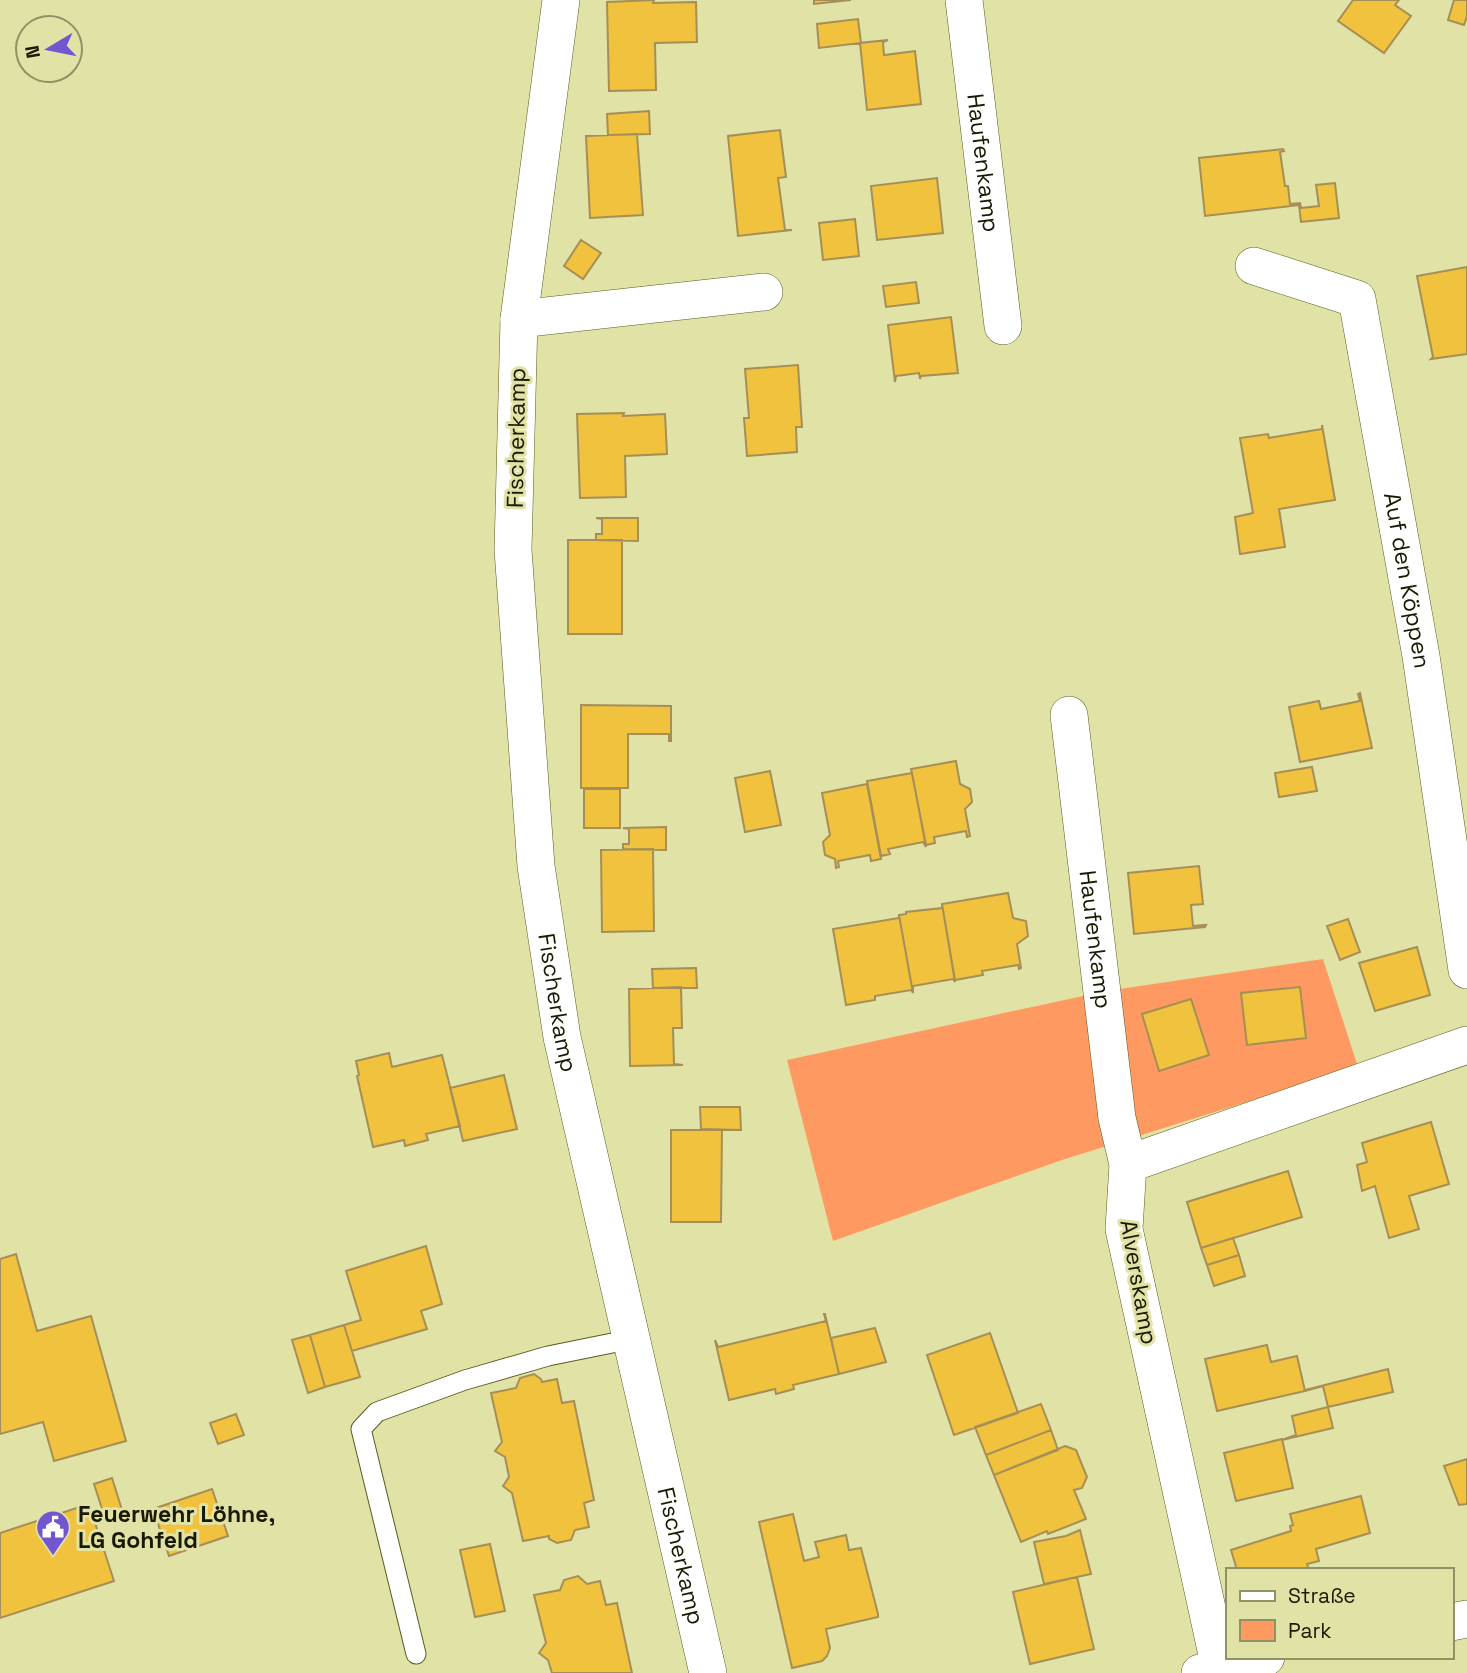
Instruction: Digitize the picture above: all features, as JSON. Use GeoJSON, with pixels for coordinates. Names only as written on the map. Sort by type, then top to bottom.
{"type":"FeatureCollection","features":[{"type":"Feature","properties":{"kind":"street","name":"Fischerkamp"},"geometry":{"type":"LineString","coordinates":[[561,0],[519,319],[513,550],[536,866],[562,1037],[708,1673]]}},
{"type":"Feature","properties":{"kind":"street","name":"Haufenkamp"},"geometry":{"type":"LineString","coordinates":[[964,0],[1003,326]]}},
{"type":"Feature","properties":{"kind":"street","name":"Auf den Köppen"},"geometry":{"type":"LineString","coordinates":[[1254,266],[1357,299],[1421,656],[1467,970]]}},
{"type":"Feature","properties":{"kind":"street"},"geometry":{"type":"LineString","coordinates":[[519,319],[764,292]]}},
{"type":"Feature","properties":{"kind":"street","name":"Haufenkamp"},"geometry":{"type":"LineString","coordinates":[[1069,715],[1117,1118],[1128,1164]]}},
{"type":"Feature","properties":{"kind":"street"},"geometry":{"type":"LineString","coordinates":[[1128,1164],[1467,1045]]}},
{"type":"Feature","properties":{"kind":"street","name":"Alverskamp"},"geometry":{"type":"LineString","coordinates":[[1128,1164],[1125,1229],[1210,1671]]}},
{"type":"Feature","properties":{"kind":"street"},"geometry":{"type":"LineString","coordinates":[[1210,1671],[1258,1659]]}},
{"type":"Feature","properties":{"kind":"lane"},"geometry":{"type":"LineString","coordinates":[[416,1654],[361,1429],[377,1412],[465,1380],[548,1356],[632,1339]]}},
{"type":"Feature","properties":{"kind":"green space"},"geometry":{"type":"Polygon","coordinates":[[[1323,959],[1358,1067],[1062,1160],[833,1241],[787,1060],[1106,991],[1323,959]]]}},
{"type":"Feature","properties":{"kind":"building"},"geometry":{"type":"Polygon","coordinates":[[[654,0],[653,3],[696,2],[697,42],[655,43],[656,90],[609,91],[607,2],[654,0]]]}},
{"type":"Feature","properties":{"kind":"building"},"geometry":{"type":"Polygon","coordinates":[[[814,0],[851,0],[814,4],[814,0]]]}},
{"type":"Feature","properties":{"kind":"building"},"geometry":{"type":"Polygon","coordinates":[[[1353,0],[1399,0],[1395,5],[1411,16],[1384,53],[1338,21],[1353,0]]]}},
{"type":"Feature","properties":{"kind":"building"},"geometry":{"type":"Polygon","coordinates":[[[1454,0],[1467,0],[1464,25],[1448,20],[1454,0]]]}},
{"type":"Feature","properties":{"kind":"building"},"geometry":{"type":"Polygon","coordinates":[[[858,19],[861,43],[819,48],[817,24],[858,19]]]}},
{"type":"Feature","properties":{"kind":"building"},"geometry":{"type":"Polygon","coordinates":[[[888,40],[883,42],[884,55],[915,51],[921,104],[867,110],[860,43],[888,40]]]}},
{"type":"Feature","properties":{"kind":"building"},"geometry":{"type":"Polygon","coordinates":[[[649,111],[650,134],[608,135],[607,114],[649,111]]]}},
{"type":"Feature","properties":{"kind":"building"},"geometry":{"type":"Polygon","coordinates":[[[780,130],[786,177],[778,178],[785,230],[792,230],[738,236],[728,136],[780,130]]]}},
{"type":"Feature","properties":{"kind":"building"},"geometry":{"type":"Polygon","coordinates":[[[637,134],[643,215],[590,218],[586,136],[637,134]]]}},
{"type":"Feature","properties":{"kind":"building"},"geometry":{"type":"Polygon","coordinates":[[[1284,151],[1280,152],[1290,204],[1300,203],[1301,208],[1319,206],[1316,185],[1335,183],[1339,218],[1301,222],[1299,205],[1205,216],[1199,158],[1284,151]]]}},
{"type":"Feature","properties":{"kind":"building"},"geometry":{"type":"Polygon","coordinates":[[[937,178],[943,233],[877,240],[871,186],[937,178]]]}},
{"type":"Feature","properties":{"kind":"building"},"geometry":{"type":"Polygon","coordinates":[[[855,219],[859,256],[823,260],[819,223],[855,219]]]}},
{"type":"Feature","properties":{"kind":"building"},"geometry":{"type":"Polygon","coordinates":[[[581,240],[601,253],[583,279],[564,266],[581,240]]]}},
{"type":"Feature","properties":{"kind":"building"},"geometry":{"type":"Polygon","coordinates":[[[1467,267],[1467,354],[1431,359],[1433,357],[1417,276],[1467,267]]]}},
{"type":"Feature","properties":{"kind":"building"},"geometry":{"type":"Polygon","coordinates":[[[916,282],[919,303],[886,307],[883,286],[916,282]]]}},
{"type":"Feature","properties":{"kind":"building"},"geometry":{"type":"Polygon","coordinates":[[[951,317],[958,373],[921,376],[920,379],[919,373],[896,376],[895,382],[888,325],[951,317]]]}},
{"type":"Feature","properties":{"kind":"building"},"geometry":{"type":"Polygon","coordinates":[[[798,365],[802,427],[796,427],[797,452],[747,456],[744,418],[749,418],[745,369],[798,365]]]}},
{"type":"Feature","properties":{"kind":"building"},"geometry":{"type":"Polygon","coordinates":[[[624,413],[623,416],[665,414],[667,454],[625,456],[626,497],[580,498],[577,414],[624,413]]]}},
{"type":"Feature","properties":{"kind":"building"},"geometry":{"type":"Polygon","coordinates":[[[1322,425],[1335,500],[1279,509],[1285,547],[1240,554],[1235,517],[1253,513],[1240,438],[1268,434],[1269,438],[1322,429],[1322,425]]]}},
{"type":"Feature","properties":{"kind":"building"},"geometry":{"type":"Polygon","coordinates":[[[596,518],[638,518],[638,541],[596,540],[596,534],[602,534],[602,519],[596,518]]]}},
{"type":"Feature","properties":{"kind":"building"},"geometry":{"type":"Polygon","coordinates":[[[568,540],[622,540],[622,634],[568,634],[568,540]]]}},
{"type":"Feature","properties":{"kind":"building"},"geometry":{"type":"Polygon","coordinates":[[[1360,693],[1372,748],[1300,762],[1289,707],[1319,701],[1321,709],[1360,701],[1360,693]]]}},
{"type":"Feature","properties":{"kind":"building"},"geometry":{"type":"Polygon","coordinates":[[[581,705],[671,706],[671,741],[669,734],[628,734],[628,788],[581,788],[581,705]]]}},
{"type":"Feature","properties":{"kind":"building"},"geometry":{"type":"Polygon","coordinates":[[[956,761],[960,784],[970,789],[972,802],[965,809],[970,836],[967,837],[966,831],[934,837],[935,843],[926,845],[911,769],[956,761]]]}},
{"type":"Feature","properties":{"kind":"building"},"geometry":{"type":"Polygon","coordinates":[[[1312,767],[1317,791],[1279,797],[1275,773],[1312,767]]]}},
{"type":"Feature","properties":{"kind":"building"},"geometry":{"type":"Polygon","coordinates":[[[770,771],[781,825],[745,832],[735,778],[770,771]]]}},
{"type":"Feature","properties":{"kind":"building"},"geometry":{"type":"Polygon","coordinates":[[[912,773],[926,847],[923,842],[888,849],[890,854],[881,856],[867,781],[912,773]]]}},
{"type":"Feature","properties":{"kind":"building"},"geometry":{"type":"Polygon","coordinates":[[[867,784],[881,859],[871,861],[870,855],[838,861],[839,867],[836,868],[835,859],[825,855],[823,842],[830,835],[822,793],[867,784]]]}},
{"type":"Feature","properties":{"kind":"building"},"geometry":{"type":"Polygon","coordinates":[[[584,789],[620,789],[620,828],[584,828],[584,789]]]}},
{"type":"Feature","properties":{"kind":"building"},"geometry":{"type":"Polygon","coordinates":[[[666,827],[666,850],[623,849],[623,844],[629,844],[629,829],[623,828],[666,827]]]}},
{"type":"Feature","properties":{"kind":"building"},"geometry":{"type":"Polygon","coordinates":[[[653,849],[654,931],[602,932],[601,850],[653,849]]]}},
{"type":"Feature","properties":{"kind":"building"},"geometry":{"type":"Polygon","coordinates":[[[1199,866],[1203,904],[1191,905],[1193,926],[1206,925],[1205,927],[1134,934],[1128,873],[1199,866]]]}},
{"type":"Feature","properties":{"kind":"building"},"geometry":{"type":"Polygon","coordinates":[[[1008,893],[1013,918],[1026,921],[1028,936],[1017,944],[1021,968],[1019,969],[1018,965],[982,971],[983,975],[955,980],[942,904],[1008,893]]]}},
{"type":"Feature","properties":{"kind":"building"},"geometry":{"type":"Polygon","coordinates":[[[942,904],[955,982],[953,979],[913,986],[913,993],[899,915],[942,908],[942,904]]]}},
{"type":"Feature","properties":{"kind":"building"},"geometry":{"type":"Polygon","coordinates":[[[899,915],[913,993],[911,990],[875,996],[875,1000],[846,1005],[833,929],[899,918],[899,915]]]}},
{"type":"Feature","properties":{"kind":"building"},"geometry":{"type":"Polygon","coordinates":[[[1348,919],[1360,952],[1340,960],[1327,926],[1348,919]]]}},
{"type":"Feature","properties":{"kind":"building"},"geometry":{"type":"Polygon","coordinates":[[[1417,947],[1430,995],[1375,1011],[1359,963],[1417,947]]]}},
{"type":"Feature","properties":{"kind":"building"},"geometry":{"type":"Polygon","coordinates":[[[696,968],[697,988],[653,988],[652,969],[696,968]]]}},
{"type":"Feature","properties":{"kind":"building"},"geometry":{"type":"Polygon","coordinates":[[[681,987],[682,1028],[673,1028],[674,1064],[683,1065],[630,1066],[629,989],[681,987]]]}},
{"type":"Feature","properties":{"kind":"building"},"geometry":{"type":"Polygon","coordinates":[[[1300,987],[1306,1038],[1247,1045],[1241,993],[1300,987]]]}},
{"type":"Feature","properties":{"kind":"building"},"geometry":{"type":"Polygon","coordinates":[[[1191,999],[1209,1055],[1159,1071],[1142,1014],[1191,999]]]}},
{"type":"Feature","properties":{"kind":"building"},"geometry":{"type":"Polygon","coordinates":[[[389,1053],[392,1067],[442,1055],[460,1126],[426,1134],[428,1140],[405,1146],[404,1140],[373,1147],[356,1061],[389,1053]]]}},
{"type":"Feature","properties":{"kind":"building"},"geometry":{"type":"Polygon","coordinates":[[[504,1075],[517,1129],[463,1141],[450,1088],[504,1075]]]}},
{"type":"Feature","properties":{"kind":"building"},"geometry":{"type":"Polygon","coordinates":[[[700,1107],[740,1107],[741,1130],[701,1129],[700,1107]]]}},
{"type":"Feature","properties":{"kind":"building"},"geometry":{"type":"Polygon","coordinates":[[[1431,1122],[1449,1184],[1409,1196],[1419,1229],[1389,1238],[1375,1186],[1362,1191],[1357,1165],[1367,1162],[1362,1143],[1431,1122]]]}},
{"type":"Feature","properties":{"kind":"building"},"geometry":{"type":"Polygon","coordinates":[[[671,1130],[722,1130],[721,1222],[671,1222],[671,1130]]]}},
{"type":"Feature","properties":{"kind":"building"},"geometry":{"type":"Polygon","coordinates":[[[1288,1171],[1302,1217],[1201,1248],[1187,1202],[1288,1171]]]}},
{"type":"Feature","properties":{"kind":"building"},"geometry":{"type":"Polygon","coordinates":[[[1233,1238],[1239,1255],[1207,1265],[1201,1248],[1233,1238]]]}},
{"type":"Feature","properties":{"kind":"building"},"geometry":{"type":"Polygon","coordinates":[[[426,1246],[442,1304],[421,1311],[427,1329],[352,1351],[344,1325],[361,1320],[346,1271],[426,1246]]]}},
{"type":"Feature","properties":{"kind":"building"},"geometry":{"type":"Polygon","coordinates":[[[16,1254],[37,1331],[91,1316],[126,1441],[54,1461],[43,1422],[0,1434],[0,1259],[16,1254]]]}},
{"type":"Feature","properties":{"kind":"building"},"geometry":{"type":"Polygon","coordinates":[[[1239,1255],[1245,1276],[1214,1286],[1207,1265],[1239,1255]]]}},
{"type":"Feature","properties":{"kind":"building"},"geometry":{"type":"Polygon","coordinates":[[[825,1314],[839,1374],[793,1385],[794,1389],[776,1394],[775,1389],[729,1400],[715,1340],[718,1347],[826,1321],[825,1314]]]}},
{"type":"Feature","properties":{"kind":"building"},"geometry":{"type":"Polygon","coordinates":[[[344,1325],[360,1377],[325,1387],[310,1335],[344,1325]]]}},
{"type":"Feature","properties":{"kind":"building"},"geometry":{"type":"Polygon","coordinates":[[[875,1328],[886,1362],[839,1374],[831,1338],[875,1328]]]}},
{"type":"Feature","properties":{"kind":"building"},"geometry":{"type":"Polygon","coordinates":[[[990,1333],[1018,1413],[954,1435],[927,1355],[990,1333]]]}},
{"type":"Feature","properties":{"kind":"building"},"geometry":{"type":"Polygon","coordinates":[[[310,1335],[325,1387],[308,1393],[292,1340],[310,1335]]]}},
{"type":"Feature","properties":{"kind":"building"},"geometry":{"type":"Polygon","coordinates":[[[1267,1345],[1271,1362],[1297,1356],[1305,1391],[1217,1411],[1205,1359],[1267,1345]]]}},
{"type":"Feature","properties":{"kind":"building"},"geometry":{"type":"Polygon","coordinates":[[[1388,1369],[1393,1392],[1328,1407],[1323,1386],[1305,1391],[1305,1390],[1388,1369]]]}},
{"type":"Feature","properties":{"kind":"building"},"geometry":{"type":"Polygon","coordinates":[[[534,1374],[542,1382],[557,1379],[562,1403],[574,1401],[594,1500],[584,1503],[589,1527],[575,1530],[571,1540],[557,1543],[549,1539],[549,1536],[523,1541],[512,1493],[503,1486],[509,1477],[505,1457],[495,1451],[502,1442],[491,1393],[516,1388],[520,1378],[534,1374]]]}},
{"type":"Feature","properties":{"kind":"building"},"geometry":{"type":"Polygon","coordinates":[[[1041,1404],[1051,1430],[986,1455],[975,1427],[1041,1404]]]}},
{"type":"Feature","properties":{"kind":"building"},"geometry":{"type":"Polygon","coordinates":[[[1328,1407],[1333,1428],[1282,1440],[1296,1435],[1292,1416],[1328,1407]]]}},
{"type":"Feature","properties":{"kind":"building"},"geometry":{"type":"Polygon","coordinates":[[[236,1414],[244,1435],[218,1444],[210,1423],[236,1414]]]}},
{"type":"Feature","properties":{"kind":"building"},"geometry":{"type":"Polygon","coordinates":[[[1051,1430],[1058,1450],[994,1475],[986,1455],[1051,1430]]]}},
{"type":"Feature","properties":{"kind":"building"},"geometry":{"type":"Polygon","coordinates":[[[1282,1439],[1293,1488],[1236,1501],[1224,1453],[1282,1439]]]}},
{"type":"Feature","properties":{"kind":"building"},"geometry":{"type":"Polygon","coordinates":[[[1065,1446],[1076,1450],[1087,1477],[1082,1488],[1074,1490],[1086,1519],[1021,1542],[994,1475],[1065,1446]]]}},
{"type":"Feature","properties":{"kind":"building"},"geometry":{"type":"Polygon","coordinates":[[[1467,1459],[1467,1504],[1459,1505],[1444,1466],[1467,1459]]]}},
{"type":"Feature","properties":{"kind":"building"},"geometry":{"type":"Polygon","coordinates":[[[112,1478],[123,1513],[105,1518],[94,1484],[112,1478]]]}},
{"type":"Feature","properties":{"kind":"building"},"geometry":{"type":"Polygon","coordinates":[[[212,1489],[228,1536],[169,1556],[153,1509],[212,1489]]]}},
{"type":"Feature","properties":{"kind":"building"},"geometry":{"type":"Polygon","coordinates":[[[1361,1496],[1370,1533],[1316,1549],[1319,1561],[1307,1564],[1308,1568],[1236,1568],[1231,1550],[1291,1531],[1290,1526],[1293,1525],[1290,1514],[1361,1496]]]}},
{"type":"Feature","properties":{"kind":"building","name":"Feuerwehr Löhne, LG Gohfeld"},"geometry":{"type":"Polygon","coordinates":[[[89,1504],[114,1581],[0,1618],[0,1533],[89,1504]]]}},
{"type":"Feature","properties":{"kind":"building"},"geometry":{"type":"Polygon","coordinates":[[[793,1514],[804,1561],[819,1557],[815,1542],[846,1535],[849,1550],[861,1548],[878,1617],[826,1629],[830,1648],[827,1656],[822,1661],[792,1668],[759,1522],[793,1514]]]}},
{"type":"Feature","properties":{"kind":"building"},"geometry":{"type":"Polygon","coordinates":[[[1080,1530],[1091,1574],[1044,1584],[1034,1542],[1066,1536],[1080,1530]]]}},
{"type":"Feature","properties":{"kind":"building"},"geometry":{"type":"Polygon","coordinates":[[[490,1544],[505,1611],[475,1617],[460,1550],[490,1544]]]}},
{"type":"Feature","properties":{"kind":"building"},"geometry":{"type":"Polygon","coordinates":[[[578,1576],[587,1584],[600,1581],[606,1605],[617,1603],[632,1673],[552,1673],[548,1660],[539,1653],[546,1643],[534,1595],[560,1590],[564,1580],[578,1576]]]}},
{"type":"Feature","properties":{"kind":"building"},"geometry":{"type":"Polygon","coordinates":[[[1077,1577],[1094,1649],[1030,1664],[1013,1592],[1077,1577]]]}},
{"type":"Feature","properties":{"kind":"place","name":"Feuerwehr Löhne, LG Gohfeld"},"geometry":{"type":"Point","coordinates":[53,1557]}}]}
